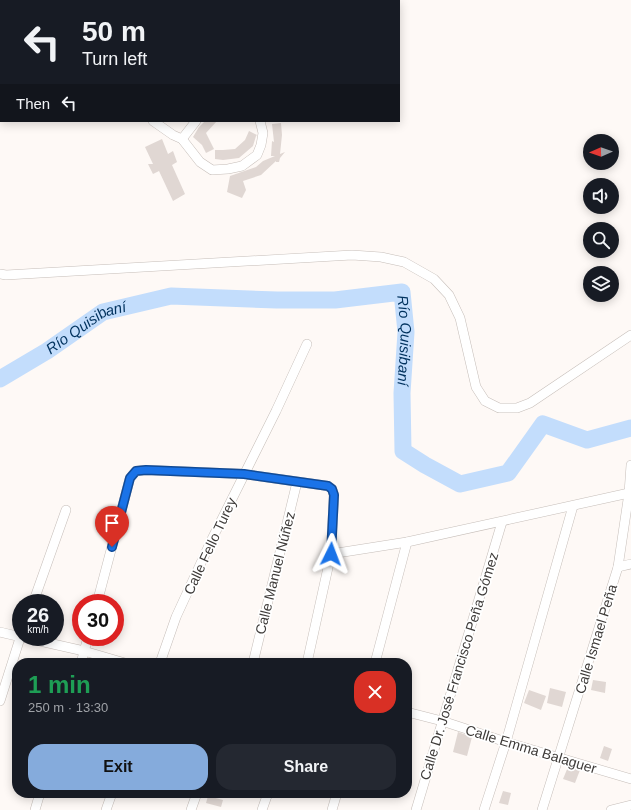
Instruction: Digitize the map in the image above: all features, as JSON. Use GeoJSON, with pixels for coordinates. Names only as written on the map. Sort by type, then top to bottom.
{"type":"FeatureCollection","features":[{"type":"Feature","properties":{"kind":"street"},"geometry":{"type":"LineString","coordinates":[[154,122],[173,135],[182,139],[200,162],[212,170],[242,166],[257,155],[261,145],[263,133],[260,122]]}},
{"type":"Feature","properties":{"kind":"street"},"geometry":{"type":"LineString","coordinates":[[182,139],[195,122]]}},
{"type":"Feature","properties":{"kind":"street"},"geometry":{"type":"LineString","coordinates":[[0,274],[6,275],[352,255],[381,257],[404,262],[434,279],[449,295],[460,318],[476,387],[485,401],[498,408],[517,408],[530,402],[631,335]]}},
{"type":"Feature","properties":{"kind":"street","name":"Calle Fello Turey"},"geometry":{"type":"LineString","coordinates":[[162,658],[176,617],[212,539],[276,411],[307,344]]}},
{"type":"Feature","properties":{"kind":"street","name":"Calle Ismael Peña"},"geometry":{"type":"LineString","coordinates":[[542,810],[618,567],[629,493],[631,464]]}},
{"type":"Feature","properties":{"kind":"street"},"geometry":{"type":"LineString","coordinates":[[99,594],[130,478],[136,471],[146,470],[244,474],[328,486],[332,489],[334,495],[331,554],[309,658]]}},
{"type":"Feature","properties":{"kind":"street","name":"Calle Manuel Núñez"},"geometry":{"type":"LineString","coordinates":[[254,658],[297,482]]}},
{"type":"Feature","properties":{"kind":"street"},"geometry":{"type":"LineString","coordinates":[[331,554],[407,542],[629,493]]}},
{"type":"Feature","properties":{"kind":"street"},"geometry":{"type":"LineString","coordinates":[[484,810],[506,742],[572,506]]}},
{"type":"Feature","properties":{"kind":"street"},"geometry":{"type":"LineString","coordinates":[[36,594],[66,510]]}},
{"type":"Feature","properties":{"kind":"street","name":"Calle Dr. José Francisco Peña Gómez"},"geometry":{"type":"LineString","coordinates":[[416,810],[502,522]]}},
{"type":"Feature","properties":{"kind":"street"},"geometry":{"type":"LineString","coordinates":[[376,658],[407,542]]}},
{"type":"Feature","properties":{"kind":"street"},"geometry":{"type":"LineString","coordinates":[[618,567],[631,564]]}},
{"type":"Feature","properties":{"kind":"street"},"geometry":{"type":"LineString","coordinates":[[0,632],[12,634]]}},
{"type":"Feature","properties":{"kind":"street"},"geometry":{"type":"LineString","coordinates":[[14,658],[18,646]]}},
{"type":"Feature","properties":{"kind":"street"},"geometry":{"type":"LineString","coordinates":[[63,646],[108,658]]}},
{"type":"Feature","properties":{"kind":"street"},"geometry":{"type":"LineString","coordinates":[[82,658],[85,646]]}},
{"type":"Feature","properties":{"kind":"street"},"geometry":{"type":"LineString","coordinates":[[0,701],[12,664]]}},
{"type":"Feature","properties":{"kind":"street","name":"Calle Emma Balaguer"},"geometry":{"type":"LineString","coordinates":[[412,713],[442,721],[506,742],[631,779]]}},
{"type":"Feature","properties":{"kind":"street"},"geometry":{"type":"LineString","coordinates":[[34,810],[38,798]]}},
{"type":"Feature","properties":{"kind":"street"},"geometry":{"type":"LineString","coordinates":[[106,810],[110,798]]}},
{"type":"Feature","properties":{"kind":"street"},"geometry":{"type":"LineString","coordinates":[[191,810],[196,798]]}},
{"type":"Feature","properties":{"kind":"street"},"geometry":{"type":"LineString","coordinates":[[262,810],[266,798]]}},
{"type":"Feature","properties":{"kind":"street"},"geometry":{"type":"LineString","coordinates":[[332,810],[336,798]]}},
{"type":"Feature","properties":{"kind":"street"},"geometry":{"type":"LineString","coordinates":[[611,810],[631,805]]}},
{"type":"Feature","properties":{"kind":"building"},"geometry":{"type":"Polygon","coordinates":[[[204,122],[216,122],[206,133],[214,149],[206,153],[202,145],[193,137],[204,122]]]}},
{"type":"Feature","properties":{"kind":"building"},"geometry":{"type":"Polygon","coordinates":[[[281,123],[282,135],[280,154],[285,152],[280,158],[279,162],[276,161],[261,175],[243,181],[246,190],[242,198],[227,192],[230,176],[256,167],[263,161],[275,156],[271,156],[272,141],[274,142],[272,124],[281,123]]]}},
{"type":"Feature","properties":{"kind":"building"},"geometry":{"type":"Polygon","coordinates":[[[249,131],[257,135],[253,146],[239,158],[223,160],[215,159],[215,150],[235,149],[245,140],[249,131]]]}},
{"type":"Feature","properties":{"kind":"building"},"geometry":{"type":"Polygon","coordinates":[[[162,139],[168,154],[173,151],[177,162],[172,165],[185,194],[173,201],[159,171],[153,174],[148,164],[153,164],[145,147],[162,139]]]}},
{"type":"Feature","properties":{"kind":"building"},"geometry":{"type":"Polygon","coordinates":[[[593,680],[606,682],[605,693],[591,690],[593,680]]]}},
{"type":"Feature","properties":{"kind":"building"},"geometry":{"type":"Polygon","coordinates":[[[550,688],[566,692],[562,707],[547,703],[550,688]]]}},
{"type":"Feature","properties":{"kind":"building"},"geometry":{"type":"Polygon","coordinates":[[[529,690],[546,696],[541,710],[524,703],[529,690]]]}},
{"type":"Feature","properties":{"kind":"building"},"geometry":{"type":"Polygon","coordinates":[[[458,732],[472,737],[467,756],[453,752],[458,732]]]}},
{"type":"Feature","properties":{"kind":"building"},"geometry":{"type":"Polygon","coordinates":[[[604,746],[612,749],[608,761],[600,758],[604,746]]]}},
{"type":"Feature","properties":{"kind":"building"},"geometry":{"type":"Polygon","coordinates":[[[568,767],[580,770],[575,783],[563,779],[568,767]]]}},
{"type":"Feature","properties":{"kind":"building"},"geometry":{"type":"Polygon","coordinates":[[[503,791],[511,793],[508,805],[499,803],[503,791]]]}},
{"type":"Feature","properties":{"kind":"building"},"geometry":{"type":"Polygon","coordinates":[[[207,798],[223,800],[221,807],[206,803],[207,798]]]}},
{"type":"Feature","properties":{"kind":"waterway","name":"Río Quisibaní"},"geometry":{"type":"LineString","coordinates":[[0,379],[47,351],[103,312],[171,296],[277,300],[335,300],[402,292],[406,332],[402,393],[403,451],[425,465],[460,484],[508,473],[543,424],[587,440],[631,428]]}},
{"type":"Feature","properties":{"kind":"route"},"geometry":{"type":"LineString","coordinates":[[112,547],[130,478],[136,471],[146,470],[244,474],[328,486],[332,489],[334,495],[331,554]]}}]}
